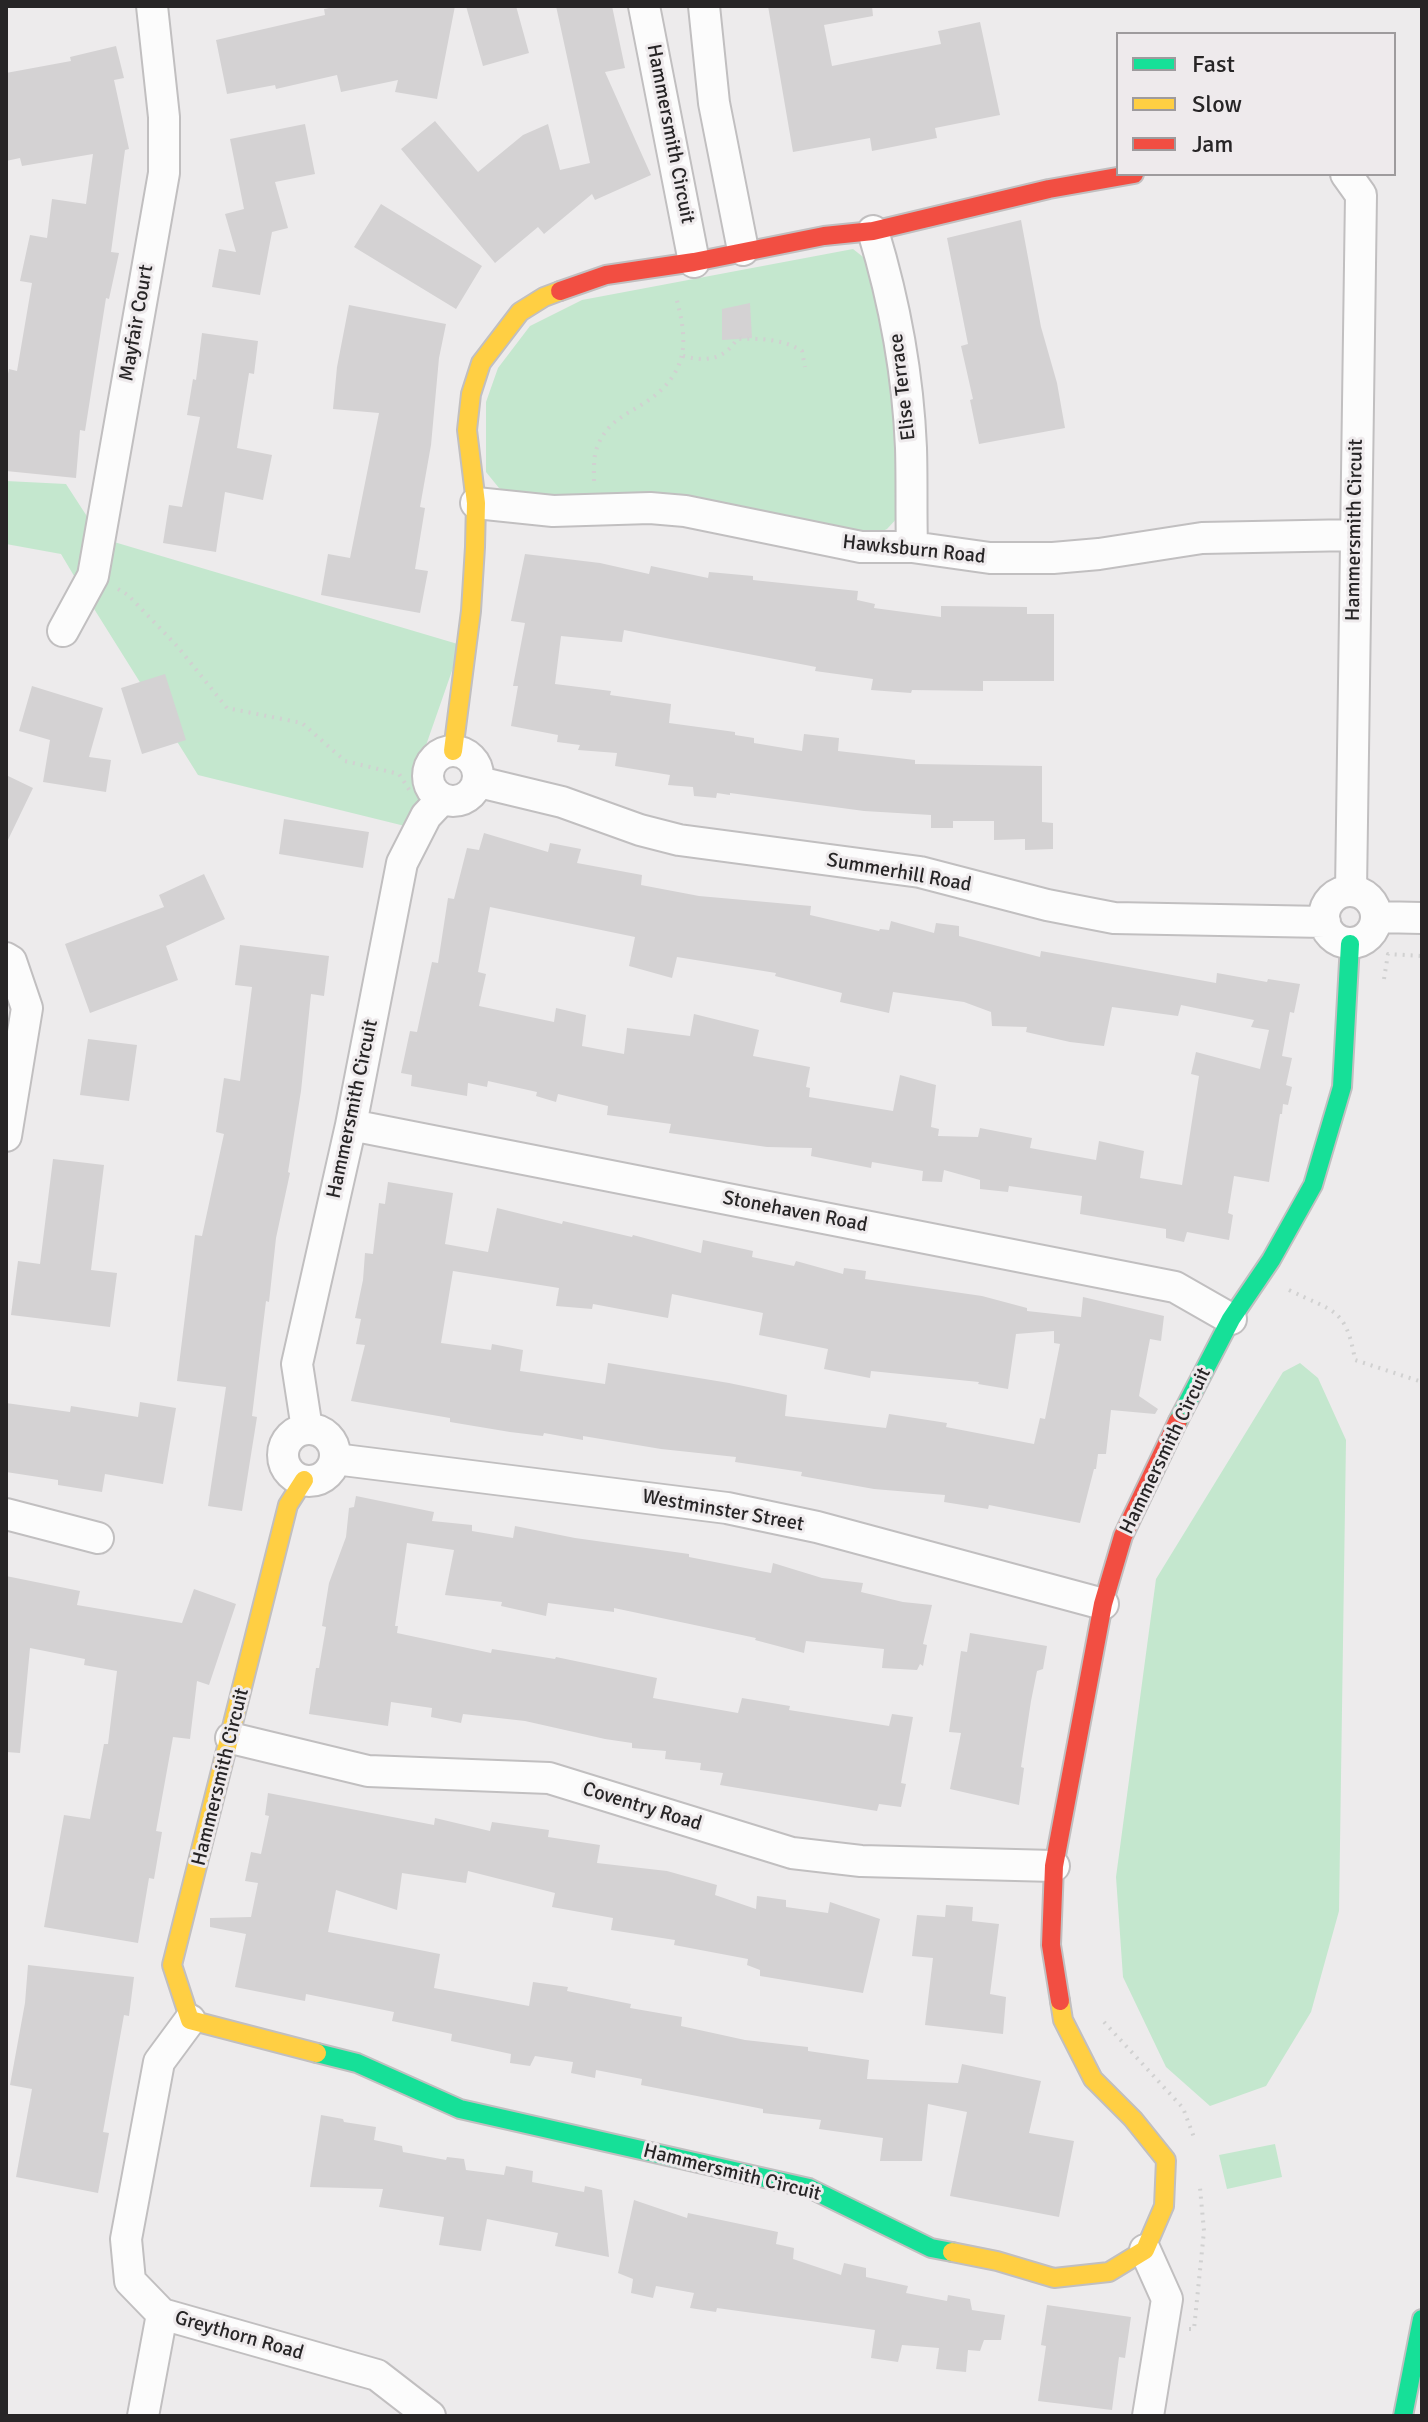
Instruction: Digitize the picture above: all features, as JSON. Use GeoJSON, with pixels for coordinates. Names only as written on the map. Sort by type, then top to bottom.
{"type":"FeatureCollection","features":[{"type":"Feature","properties":{"kind":"street","name":"Mayfair Court"},"geometry":{"type":"LineString","coordinates":[[63,631],[93,576],[164,173],[164,117],[152,6]]}},
{"type":"Feature","properties":{"kind":"street","name":"Hammersmith Circuit"},"geometry":{"type":"LineString","coordinates":[[644,6],[660,74],[681,264]]}},
{"type":"Feature","properties":{"kind":"street"},"geometry":{"type":"LineString","coordinates":[[704,6],[714,103],[743,250]]}},
{"type":"Feature","properties":{"kind":"street"},"geometry":{"type":"LineString","coordinates":[[660,74],[710,67]]}},
{"type":"Feature","properties":{"kind":"street"},"geometry":{"type":"LineString","coordinates":[[453,751],[471,611],[476,503],[467,430],[471,394],[481,363],[520,312],[544,297],[606,275],[824,236],[873,231],[1049,189],[1123,176]]}},
{"type":"Feature","properties":{"kind":"street","name":"Hammersmith Circuit"},"geometry":{"type":"LineString","coordinates":[[1347,176],[1361,195],[1351,891]]}},
{"type":"Feature","properties":{"kind":"street","name":"Elise Terrace"},"geometry":{"type":"LineString","coordinates":[[873,231],[888,280],[901,359],[911,446],[912,547]]}},
{"type":"Feature","properties":{"kind":"street","name":"Hawksburn Road"},"geometry":{"type":"LineString","coordinates":[[476,503],[553,511],[662,509],[861,547],[912,547],[990,558],[1099,554],[1202,538],[1355,535]]}},
{"type":"Feature","properties":{"kind":"street"},"geometry":{"type":"LineString","coordinates":[[453,751],[465,753],[476,763],[479,782],[473,792],[464,798],[434,808],[428,772],[440,753],[453,751]]}},
{"type":"Feature","properties":{"kind":"street","name":"Summerhill Road"},"geometry":{"type":"LineString","coordinates":[[479,782],[562,802],[640,830],[679,840],[920,872],[1047,905],[1114,918],[1325,922]]}},
{"type":"Feature","properties":{"kind":"street","name":"Hammersmith Circuit"},"geometry":{"type":"LineString","coordinates":[[307,1429],[297,1364],[351,1125],[402,863],[434,808]]}},
{"type":"Feature","properties":{"kind":"street"},"geometry":{"type":"LineString","coordinates":[[1351,891],[1367,897],[1376,917],[1374,928],[1366,938],[1350,944],[1331,935],[1325,922],[1325,909],[1340,893],[1351,891]]}},
{"type":"Feature","properties":{"kind":"street"},"geometry":{"type":"LineString","coordinates":[[1376,917],[1422,918]]}},
{"type":"Feature","properties":{"kind":"street","name":"Hammersmith Circuit"},"geometry":{"type":"LineString","coordinates":[[335,1459],[326,1476],[315,1481],[304,1480],[288,1505],[172,1965],[190,2020],[357,2063],[460,2109],[809,2188],[931,2248],[997,2261],[1054,2278],[1109,2272],[1145,2250],[1164,2206],[1166,2160],[1133,2119],[1093,2079],[1063,2020],[1051,1945],[1054,1866],[1103,1604],[1123,1536],[1150,1476],[1231,1319],[1271,1260],[1313,1185],[1342,1087],[1350,944]]}},
{"type":"Feature","properties":{"kind":"street"},"geometry":{"type":"LineString","coordinates":[[6,958],[11,961],[27,1008],[6,1136]]}},
{"type":"Feature","properties":{"kind":"street","name":"Stonehaven Road"},"geometry":{"type":"LineString","coordinates":[[351,1125],[1175,1287],[1231,1319]]}},
{"type":"Feature","properties":{"kind":"street"},"geometry":{"type":"LineString","coordinates":[[304,1480],[294,1477],[284,1462],[284,1446],[294,1433],[307,1429],[329,1437],[335,1459]]}},
{"type":"Feature","properties":{"kind":"street","name":"Westminster Street"},"geometry":{"type":"LineString","coordinates":[[335,1459],[727,1508],[817,1527],[1103,1604]]}},
{"type":"Feature","properties":{"kind":"street"},"geometry":{"type":"LineString","coordinates":[[6,1514],[98,1538]]}},
{"type":"Feature","properties":{"kind":"street","name":"Coventry Road"},"geometry":{"type":"LineString","coordinates":[[231,1738],[368,1771],[549,1778],[792,1853],[861,1861],[1054,1866]]}},
{"type":"Feature","properties":{"kind":"street","name":"Greythorn Road"},"geometry":{"type":"LineString","coordinates":[[190,2020],[159,2062],[126,2239],[130,2281],[162,2314],[377,2375],[430,2416]]}},
{"type":"Feature","properties":{"kind":"street"},"geometry":{"type":"LineString","coordinates":[[1145,2250],[1167,2299],[1148,2416]]}},
{"type":"Feature","properties":{"kind":"street"},"geometry":{"type":"LineString","coordinates":[[143,2416],[162,2314]]}},
{"type":"Feature","properties":{"kind":"street"},"geometry":{"type":"LineString","coordinates":[[1403,2416],[1422,2319]]}},
{"type":"Feature","properties":{"kind":"path"},"geometry":{"type":"LineString","coordinates":[[593,512],[594,459],[598,445],[613,422],[653,397],[683,356],[681,264]]}},
{"type":"Feature","properties":{"kind":"path"},"geometry":{"type":"LineString","coordinates":[[683,356],[707,359],[730,350],[737,339],[752,338],[791,344],[802,351],[805,367]]}},
{"type":"Feature","properties":{"kind":"path"},"geometry":{"type":"LineString","coordinates":[[93,576],[128,595],[177,646],[227,708],[302,723],[345,761],[399,774],[434,808]]}},
{"type":"Feature","properties":{"kind":"path"},"geometry":{"type":"LineString","coordinates":[[1388,954],[1422,956]]}},
{"type":"Feature","properties":{"kind":"path"},"geometry":{"type":"LineString","coordinates":[[1283,1288],[1339,1315],[1350,1330],[1355,1360],[1422,1382]]}},
{"type":"Feature","properties":{"kind":"path"},"geometry":{"type":"LineString","coordinates":[[1102,2020],[1183,2108],[1197,2146]]}},
{"type":"Feature","properties":{"kind":"path"},"geometry":{"type":"LineString","coordinates":[[1162,2326],[1194,2329],[1204,2231],[1199,2174]]}},
{"type":"Feature","properties":{"kind":"green space"},"geometry":{"type":"Polygon","coordinates":[[[853,249],[867,260],[892,358],[900,515],[887,529],[868,538],[524,499],[499,488],[486,472],[486,402],[498,368],[530,326],[582,300],[853,249]]]}},
{"type":"Feature","properties":{"kind":"green space"},"geometry":{"type":"Polygon","coordinates":[[[6,481],[66,484],[101,538],[89,601],[61,554],[6,544],[6,481]]]}},
{"type":"Feature","properties":{"kind":"green space"},"geometry":{"type":"Polygon","coordinates":[[[104,539],[461,645],[424,751],[417,829],[198,775],[91,604],[104,539]]]}},
{"type":"Feature","properties":{"kind":"green space"},"geometry":{"type":"Polygon","coordinates":[[[1300,1363],[1318,1378],[1346,1440],[1339,1911],[1311,2012],[1266,2086],[1210,2106],[1166,2067],[1123,1977],[1116,1877],[1156,1579],[1283,1372],[1300,1363]]]}},
{"type":"Feature","properties":{"kind":"green space"},"geometry":{"type":"Polygon","coordinates":[[[1275,2144],[1282,2177],[1227,2189],[1219,2155],[1275,2144]]]}},
{"type":"Feature","properties":{"kind":"building"},"geometry":{"type":"Polygon","coordinates":[[[339,6],[455,6],[437,99],[395,92],[398,80],[341,92],[337,75],[276,89],[275,85],[227,94],[216,40],[325,15],[324,9],[339,6]]]}},
{"type":"Feature","properties":{"kind":"building"},"geometry":{"type":"Polygon","coordinates":[[[466,6],[516,6],[529,53],[483,66],[466,6]]]}},
{"type":"Feature","properties":{"kind":"building"},"geometry":{"type":"Polygon","coordinates":[[[556,6],[612,6],[625,68],[605,72],[651,175],[595,200],[592,194],[544,234],[538,227],[495,263],[401,149],[435,121],[478,172],[523,135],[548,124],[560,170],[590,163],[556,6]]]}},
{"type":"Feature","properties":{"kind":"building"},"geometry":{"type":"Polygon","coordinates":[[[768,6],[872,6],[873,16],[824,25],[832,66],[941,44],[938,31],[980,22],[1000,115],[935,128],[937,138],[872,151],[870,138],[793,152],[768,6]]]}},
{"type":"Feature","properties":{"kind":"building"},"geometry":{"type":"Polygon","coordinates":[[[116,46],[124,78],[114,80],[129,149],[125,150],[111,252],[119,253],[109,299],[106,298],[85,431],[80,430],[76,478],[6,471],[6,383],[9,369],[17,371],[32,283],[20,281],[30,235],[47,238],[52,199],[86,204],[93,154],[22,166],[20,158],[6,161],[6,73],[71,61],[70,57],[116,46]]]}},
{"type":"Feature","properties":{"kind":"building"},"geometry":{"type":"Polygon","coordinates":[[[305,124],[315,174],[275,182],[288,228],[272,232],[260,295],[212,287],[219,249],[236,252],[225,214],[244,209],[230,139],[305,124]]]}},
{"type":"Feature","properties":{"kind":"building"},"geometry":{"type":"Polygon","coordinates":[[[381,204],[482,266],[456,309],[354,247],[381,204]]]}},
{"type":"Feature","properties":{"kind":"building"},"geometry":{"type":"Polygon","coordinates":[[[1021,220],[1041,327],[1057,383],[1065,428],[979,444],[961,346],[968,344],[947,238],[1021,220]]]}},
{"type":"Feature","properties":{"kind":"building"},"geometry":{"type":"Polygon","coordinates":[[[750,303],[752,338],[722,340],[722,309],[750,303]]]}},
{"type":"Feature","properties":{"kind":"building"},"geometry":{"type":"Polygon","coordinates":[[[349,305],[446,324],[420,507],[425,508],[415,569],[428,571],[420,613],[321,595],[328,554],[350,558],[379,413],[333,409],[337,367],[349,305]]]}},
{"type":"Feature","properties":{"kind":"building"},"geometry":{"type":"Polygon","coordinates":[[[202,333],[258,341],[254,374],[249,373],[237,448],[272,455],[263,500],[225,492],[216,552],[163,543],[169,505],[182,507],[200,417],[187,415],[193,379],[196,380],[202,333]]]}},
{"type":"Feature","properties":{"kind":"building"},"geometry":{"type":"Polygon","coordinates":[[[525,554],[600,563],[649,574],[651,566],[708,578],[709,572],[858,591],[857,600],[875,604],[874,608],[941,617],[941,606],[1027,607],[1027,614],[1054,614],[1054,681],[983,681],[983,691],[912,690],[911,693],[871,690],[873,679],[815,671],[816,667],[624,630],[622,642],[561,636],[555,684],[611,691],[610,695],[671,704],[669,723],[735,732],[735,735],[754,738],[754,743],[802,751],[804,734],[839,738],[838,751],[915,760],[915,764],[1042,766],[1042,822],[1053,823],[1053,849],[1025,850],[1025,839],[994,840],[994,821],[953,821],[953,828],[931,828],[931,815],[864,811],[730,793],[717,793],[716,798],[694,796],[693,787],[668,785],[670,775],[615,766],[617,753],[578,750],[580,745],[557,742],[558,735],[511,726],[518,686],[513,686],[525,623],[511,621],[525,554]]]}},
{"type":"Feature","properties":{"kind":"building"},"geometry":{"type":"Polygon","coordinates":[[[165,674],[186,740],[142,754],[121,688],[165,674]]]}},
{"type":"Feature","properties":{"kind":"building"},"geometry":{"type":"Polygon","coordinates":[[[32,686],[103,708],[89,757],[111,760],[106,792],[43,782],[50,740],[19,731],[32,686]]]}},
{"type":"Feature","properties":{"kind":"building"},"geometry":{"type":"Polygon","coordinates":[[[6,775],[33,788],[6,844],[6,775]]]}},
{"type":"Feature","properties":{"kind":"building"},"geometry":{"type":"Polygon","coordinates":[[[284,819],[369,832],[363,868],[279,854],[284,819]]]}},
{"type":"Feature","properties":{"kind":"building"},"geometry":{"type":"Polygon","coordinates":[[[484,833],[548,852],[550,843],[581,849],[577,863],[642,875],[641,885],[699,896],[811,906],[810,915],[879,931],[889,930],[891,921],[934,933],[936,923],[959,926],[959,936],[1040,957],[1041,951],[1216,983],[1217,973],[1300,984],[1294,1013],[1290,1012],[1282,1056],[1292,1058],[1286,1085],[1292,1087],[1288,1105],[1283,1104],[1280,1114],[1269,1182],[1234,1176],[1228,1213],[1233,1215],[1229,1240],[1187,1232],[1184,1242],[1166,1238],[1166,1229],[1080,1214],[1082,1196],[1009,1186],[1008,1192],[980,1189],[980,1180],[944,1170],[942,1182],[922,1181],[923,1171],[872,1162],[871,1168],[811,1156],[812,1148],[767,1147],[669,1133],[671,1124],[607,1115],[608,1106],[558,1094],[556,1102],[536,1096],[537,1092],[488,1081],[487,1087],[468,1083],[467,1096],[411,1086],[412,1075],[401,1073],[410,1031],[417,1032],[432,962],[438,963],[448,898],[454,899],[467,848],[479,850],[484,833]],[[490,907],[478,972],[486,974],[479,1006],[554,1022],[556,1008],[586,1015],[582,1046],[624,1054],[627,1028],[690,1036],[694,1014],[759,1030],[753,1056],[810,1067],[806,1087],[810,1088],[809,1097],[893,1111],[900,1075],[936,1085],[931,1127],[939,1129],[938,1136],[978,1137],[980,1128],[1032,1138],[1030,1148],[1096,1160],[1099,1141],[1144,1151],[1140,1178],[1182,1185],[1199,1076],[1191,1074],[1196,1052],[1260,1069],[1269,1030],[1251,1027],[1254,1020],[1181,1005],[1178,1016],[1112,1007],[1104,1046],[1070,1042],[1026,1032],[1027,1027],[992,1026],[991,1012],[964,1002],[893,992],[889,1013],[840,1002],[842,993],[775,976],[776,973],[677,957],[672,978],[629,966],[635,937],[490,907]]]}},
{"type":"Feature","properties":{"kind":"building"},"geometry":{"type":"Polygon","coordinates":[[[204,874],[225,919],[166,946],[178,980],[90,1013],[65,944],[164,907],[159,895],[204,874]]]}},
{"type":"Feature","properties":{"kind":"building"},"geometry":{"type":"Polygon","coordinates":[[[240,945],[329,956],[324,996],[311,994],[290,1173],[276,1238],[269,1302],[266,1301],[252,1416],[257,1417],[242,1511],[208,1506],[226,1387],[177,1381],[195,1235],[202,1236],[224,1134],[216,1132],[224,1078],[240,1081],[252,987],[235,985],[240,945]]]}},
{"type":"Feature","properties":{"kind":"building"},"geometry":{"type":"Polygon","coordinates":[[[88,1039],[137,1045],[129,1101],[80,1095],[88,1039]]]}},
{"type":"Feature","properties":{"kind":"building"},"geometry":{"type":"Polygon","coordinates":[[[53,1159],[104,1165],[91,1270],[117,1273],[110,1327],[11,1315],[18,1261],[40,1264],[53,1159]]]}},
{"type":"Feature","properties":{"kind":"building"},"geometry":{"type":"Polygon","coordinates":[[[388,1182],[453,1193],[445,1244],[488,1252],[497,1208],[562,1224],[563,1221],[633,1235],[701,1253],[703,1240],[753,1251],[752,1257],[794,1266],[796,1261],[843,1274],[844,1268],[866,1271],[865,1279],[982,1296],[1027,1308],[1027,1311],[1081,1317],[1083,1297],[1164,1316],[1161,1341],[1150,1339],[1139,1396],[1158,1409],[1155,1414],[1111,1410],[1106,1454],[1098,1454],[1080,1523],[989,1505],[988,1509],[944,1502],[945,1495],[874,1489],[801,1476],[802,1472],[735,1462],[736,1457],[583,1436],[583,1440],[544,1433],[543,1436],[510,1432],[351,1401],[365,1345],[356,1344],[361,1319],[355,1318],[365,1253],[373,1254],[379,1203],[385,1204],[388,1182]],[[453,1271],[441,1343],[491,1350],[492,1344],[523,1350],[520,1371],[605,1384],[608,1363],[787,1395],[785,1416],[886,1428],[889,1414],[947,1423],[946,1427],[1034,1444],[1040,1418],[1045,1419],[1060,1344],[1054,1343],[1054,1331],[1016,1334],[1008,1389],[979,1382],[871,1371],[870,1378],[824,1369],[828,1349],[759,1335],[763,1313],[672,1294],[668,1318],[593,1304],[592,1309],[556,1306],[559,1288],[453,1271]]]}},
{"type":"Feature","properties":{"kind":"building"},"geometry":{"type":"Polygon","coordinates":[[[140,1402],[176,1408],[163,1484],[105,1474],[102,1492],[58,1485],[58,1480],[6,1472],[6,1403],[70,1412],[71,1406],[138,1417],[140,1402]]]}},
{"type":"Feature","properties":{"kind":"building"},"geometry":{"type":"Polygon","coordinates":[[[356,1496],[434,1512],[432,1521],[472,1525],[472,1531],[513,1538],[515,1526],[689,1554],[689,1557],[771,1573],[773,1563],[822,1578],[863,1583],[861,1592],[932,1605],[923,1644],[927,1645],[923,1666],[920,1664],[917,1670],[882,1668],[884,1649],[806,1641],[804,1653],[756,1638],[614,1608],[614,1612],[548,1603],[546,1616],[501,1606],[502,1602],[445,1595],[454,1550],[407,1543],[395,1626],[398,1626],[397,1633],[491,1653],[492,1649],[556,1657],[657,1678],[653,1698],[738,1713],[742,1698],[790,1706],[789,1710],[889,1726],[892,1714],[913,1717],[901,1783],[906,1784],[901,1807],[879,1804],[877,1811],[720,1785],[723,1773],[700,1770],[701,1763],[665,1759],[666,1751],[632,1748],[632,1743],[525,1721],[463,1714],[461,1723],[431,1717],[432,1708],[391,1702],[388,1726],[309,1714],[326,1627],[322,1626],[329,1583],[346,1537],[349,1508],[354,1507],[356,1496]]]}},
{"type":"Feature","properties":{"kind":"building"},"geometry":{"type":"Polygon","coordinates":[[[6,1576],[80,1591],[77,1605],[182,1623],[194,1589],[236,1604],[209,1685],[197,1681],[190,1739],[173,1737],[156,1831],[162,1832],[154,1879],[149,1878],[138,1943],[44,1927],[64,1815],[90,1819],[104,1744],[108,1744],[117,1671],[84,1665],[85,1659],[30,1648],[20,1753],[6,1752],[6,1576]]]}},
{"type":"Feature","properties":{"kind":"building"},"geometry":{"type":"Polygon","coordinates":[[[970,1633],[1047,1646],[1043,1669],[1037,1671],[1031,1701],[1019,1805],[950,1789],[961,1733],[949,1732],[961,1651],[967,1652],[970,1633]]]}},
{"type":"Feature","properties":{"kind":"building"},"geometry":{"type":"Polygon","coordinates":[[[268,1793],[434,1825],[435,1818],[490,1831],[492,1822],[549,1830],[548,1837],[600,1845],[597,1863],[667,1871],[717,1885],[715,1895],[756,1909],[757,1896],[786,1900],[786,1907],[828,1913],[830,1902],[880,1919],[863,1993],[760,1976],[760,1970],[747,1965],[748,1959],[674,1945],[675,1940],[611,1930],[613,1918],[552,1907],[555,1893],[468,1871],[466,1883],[402,1873],[397,1910],[336,1890],[328,1932],[440,1954],[434,1988],[529,2006],[533,1982],[568,1987],[567,1991],[631,2004],[630,2008],[682,2017],[681,2026],[869,2060],[867,2079],[958,2083],[962,2064],[1041,2081],[1029,2133],[1074,2141],[1059,2217],[950,2196],[967,2112],[928,2104],[922,2161],[880,2161],[883,2138],[819,2129],[821,2120],[763,2113],[763,2109],[641,2085],[642,2079],[596,2070],[595,2078],[571,2073],[573,2062],[535,2056],[530,2066],[510,2063],[511,2054],[451,2041],[452,2034],[392,2021],[394,2012],[306,1994],[305,2001],[235,1987],[246,1934],[210,1927],[210,1918],[251,1917],[258,1883],[245,1881],[251,1852],[261,1854],[269,1816],[265,1815],[268,1793]]]}},
{"type":"Feature","properties":{"kind":"building"},"geometry":{"type":"Polygon","coordinates":[[[946,1905],[973,1907],[972,1921],[999,1924],[990,1994],[1006,1997],[1003,2034],[925,2025],[933,1958],[912,1956],[917,1915],[945,1917],[946,1905]]]}},
{"type":"Feature","properties":{"kind":"building"},"geometry":{"type":"Polygon","coordinates":[[[28,1965],[134,1977],[129,2016],[124,2015],[103,2132],[109,2133],[98,2193],[16,2177],[32,2089],[10,2085],[25,2003],[28,1965]]]}},
{"type":"Feature","properties":{"kind":"building"},"geometry":{"type":"Polygon","coordinates":[[[321,2115],[376,2127],[374,2140],[402,2146],[403,2152],[446,2160],[447,2157],[464,2159],[466,2170],[504,2175],[506,2166],[533,2171],[532,2182],[584,2192],[585,2186],[602,2190],[609,2257],[555,2246],[558,2233],[487,2219],[481,2251],[439,2245],[444,2217],[379,2207],[383,2189],[310,2187],[321,2115]]]}},
{"type":"Feature","properties":{"kind":"building"},"geometry":{"type":"Polygon","coordinates":[[[634,2200],[687,2218],[688,2213],[778,2232],[776,2244],[794,2248],[793,2259],[841,2275],[844,2263],[866,2268],[866,2277],[908,2286],[906,2293],[947,2301],[948,2295],[970,2299],[972,2310],[1005,2315],[1001,2340],[984,2340],[980,2351],[968,2350],[966,2372],[936,2369],[939,2348],[902,2345],[898,2362],[871,2358],[875,2330],[717,2308],[716,2312],[690,2308],[694,2293],[656,2286],[653,2298],[631,2293],[633,2279],[618,2273],[634,2200]]]}},
{"type":"Feature","properties":{"kind":"building"},"geometry":{"type":"Polygon","coordinates":[[[1047,2305],[1131,2317],[1125,2358],[1119,2357],[1112,2410],[1038,2401],[1046,2346],[1041,2345],[1047,2305]]]}},
{"type":"Feature","properties":{"kind":"traffic: fast"},"geometry":{"type":"LineString","coordinates":[[1178,1421],[1231,1319],[1271,1260],[1313,1185],[1342,1087],[1350,944]]}},
{"type":"Feature","properties":{"kind":"traffic: fast"},"geometry":{"type":"LineString","coordinates":[[317,2053],[357,2063],[460,2109],[809,2188],[931,2248],[952,2252]]}},
{"type":"Feature","properties":{"kind":"traffic: fast"},"geometry":{"type":"LineString","coordinates":[[1403,2416],[1422,2319]]}},
{"type":"Feature","properties":{"kind":"traffic: slow"},"geometry":{"type":"LineString","coordinates":[[453,751],[471,611],[475,547],[476,503],[467,430],[471,394],[481,363],[520,312],[560,291]]}},
{"type":"Feature","properties":{"kind":"traffic: slow"},"geometry":{"type":"LineString","coordinates":[[304,1480],[288,1505],[172,1965],[190,2020],[317,2053]]}},
{"type":"Feature","properties":{"kind":"traffic: slow"},"geometry":{"type":"LineString","coordinates":[[952,2252],[1054,2278],[1109,2272],[1145,2250],[1164,2206],[1166,2160],[1133,2119],[1093,2079],[1063,2020],[1060,2001]]}},
{"type":"Feature","properties":{"kind":"traffic: jam"},"geometry":{"type":"LineString","coordinates":[[560,291],[606,275],[694,262],[824,236],[873,231],[1049,189],[1123,176]]}},
{"type":"Feature","properties":{"kind":"traffic: jam"},"geometry":{"type":"LineString","coordinates":[[1060,2001],[1051,1945],[1054,1866],[1103,1604],[1123,1536],[1178,1421]]}}]}
